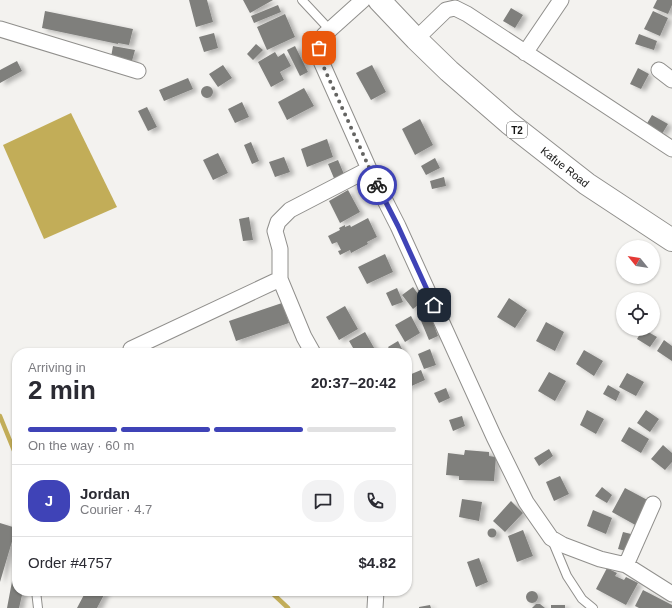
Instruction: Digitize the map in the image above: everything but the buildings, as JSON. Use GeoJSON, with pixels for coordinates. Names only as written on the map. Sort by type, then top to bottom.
{"type":"FeatureCollection","features":[{"type":"Feature","properties":{"kind":"highway","name":"Kafue Road"},"geometry":{"type":"LineString","coordinates":[[379,0],[449,71],[509,123],[587,184],[672,240]]}},
{"type":"Feature","properties":{"kind":"street"},"geometry":{"type":"LineString","coordinates":[[363,0],[324,35],[319,48],[320,59],[369,169],[398,226],[519,489],[526,502],[551,538],[563,545],[600,559],[626,565],[672,594]]}},
{"type":"Feature","properties":{"kind":"street"},"geometry":{"type":"LineString","coordinates":[[526,53],[561,0]]}},
{"type":"Feature","properties":{"kind":"street"},"geometry":{"type":"LineString","coordinates":[[416,39],[446,10],[455,8],[467,14],[672,149]]}},
{"type":"Feature","properties":{"kind":"street"},"geometry":{"type":"LineString","coordinates":[[0,29],[138,71]]}},
{"type":"Feature","properties":{"kind":"street"},"geometry":{"type":"LineString","coordinates":[[659,70],[672,80]]}},
{"type":"Feature","properties":{"kind":"street"},"geometry":{"type":"LineString","coordinates":[[310,348],[304,337],[280,279],[280,249],[275,231],[278,222],[290,210],[369,169]]}},
{"type":"Feature","properties":{"kind":"street"},"geometry":{"type":"LineString","coordinates":[[133,348],[280,279]]}},
{"type":"Feature","properties":{"kind":"street"},"geometry":{"type":"LineString","coordinates":[[626,565],[653,504]]}},
{"type":"Feature","properties":{"kind":"street"},"geometry":{"type":"LineString","coordinates":[[375,608],[376,596]]}},
{"type":"Feature","properties":{"kind":"lane"},"geometry":{"type":"LineString","coordinates":[[302,0],[330,30]]}},
{"type":"Feature","properties":{"kind":"lane"},"geometry":{"type":"LineString","coordinates":[[551,538],[567,576],[582,599],[593,608]]}},
{"type":"Feature","properties":{"kind":"lane"},"geometry":{"type":"LineString","coordinates":[[37,596],[38,608]]}},
{"type":"Feature","properties":{"kind":"shaded area"},"geometry":{"type":"Polygon","coordinates":[[[71,113],[117,207],[44,239],[3,145],[71,113]]]}},
{"type":"Feature","properties":{"kind":"waterway"},"geometry":{"type":"LineString","coordinates":[[0,416],[12,446]]}},
{"type":"Feature","properties":{"kind":"waterway"},"geometry":{"type":"LineString","coordinates":[[275,596],[288,608]]}},
{"type":"Feature","properties":{"kind":"way so far"},"geometry":{"type":"LineString","coordinates":[[319,48],[320,59],[377,185]]}},
{"type":"Feature","properties":{"kind":"route"},"geometry":{"type":"LineString","coordinates":[[377,185],[398,226],[434,305]]}}]}
